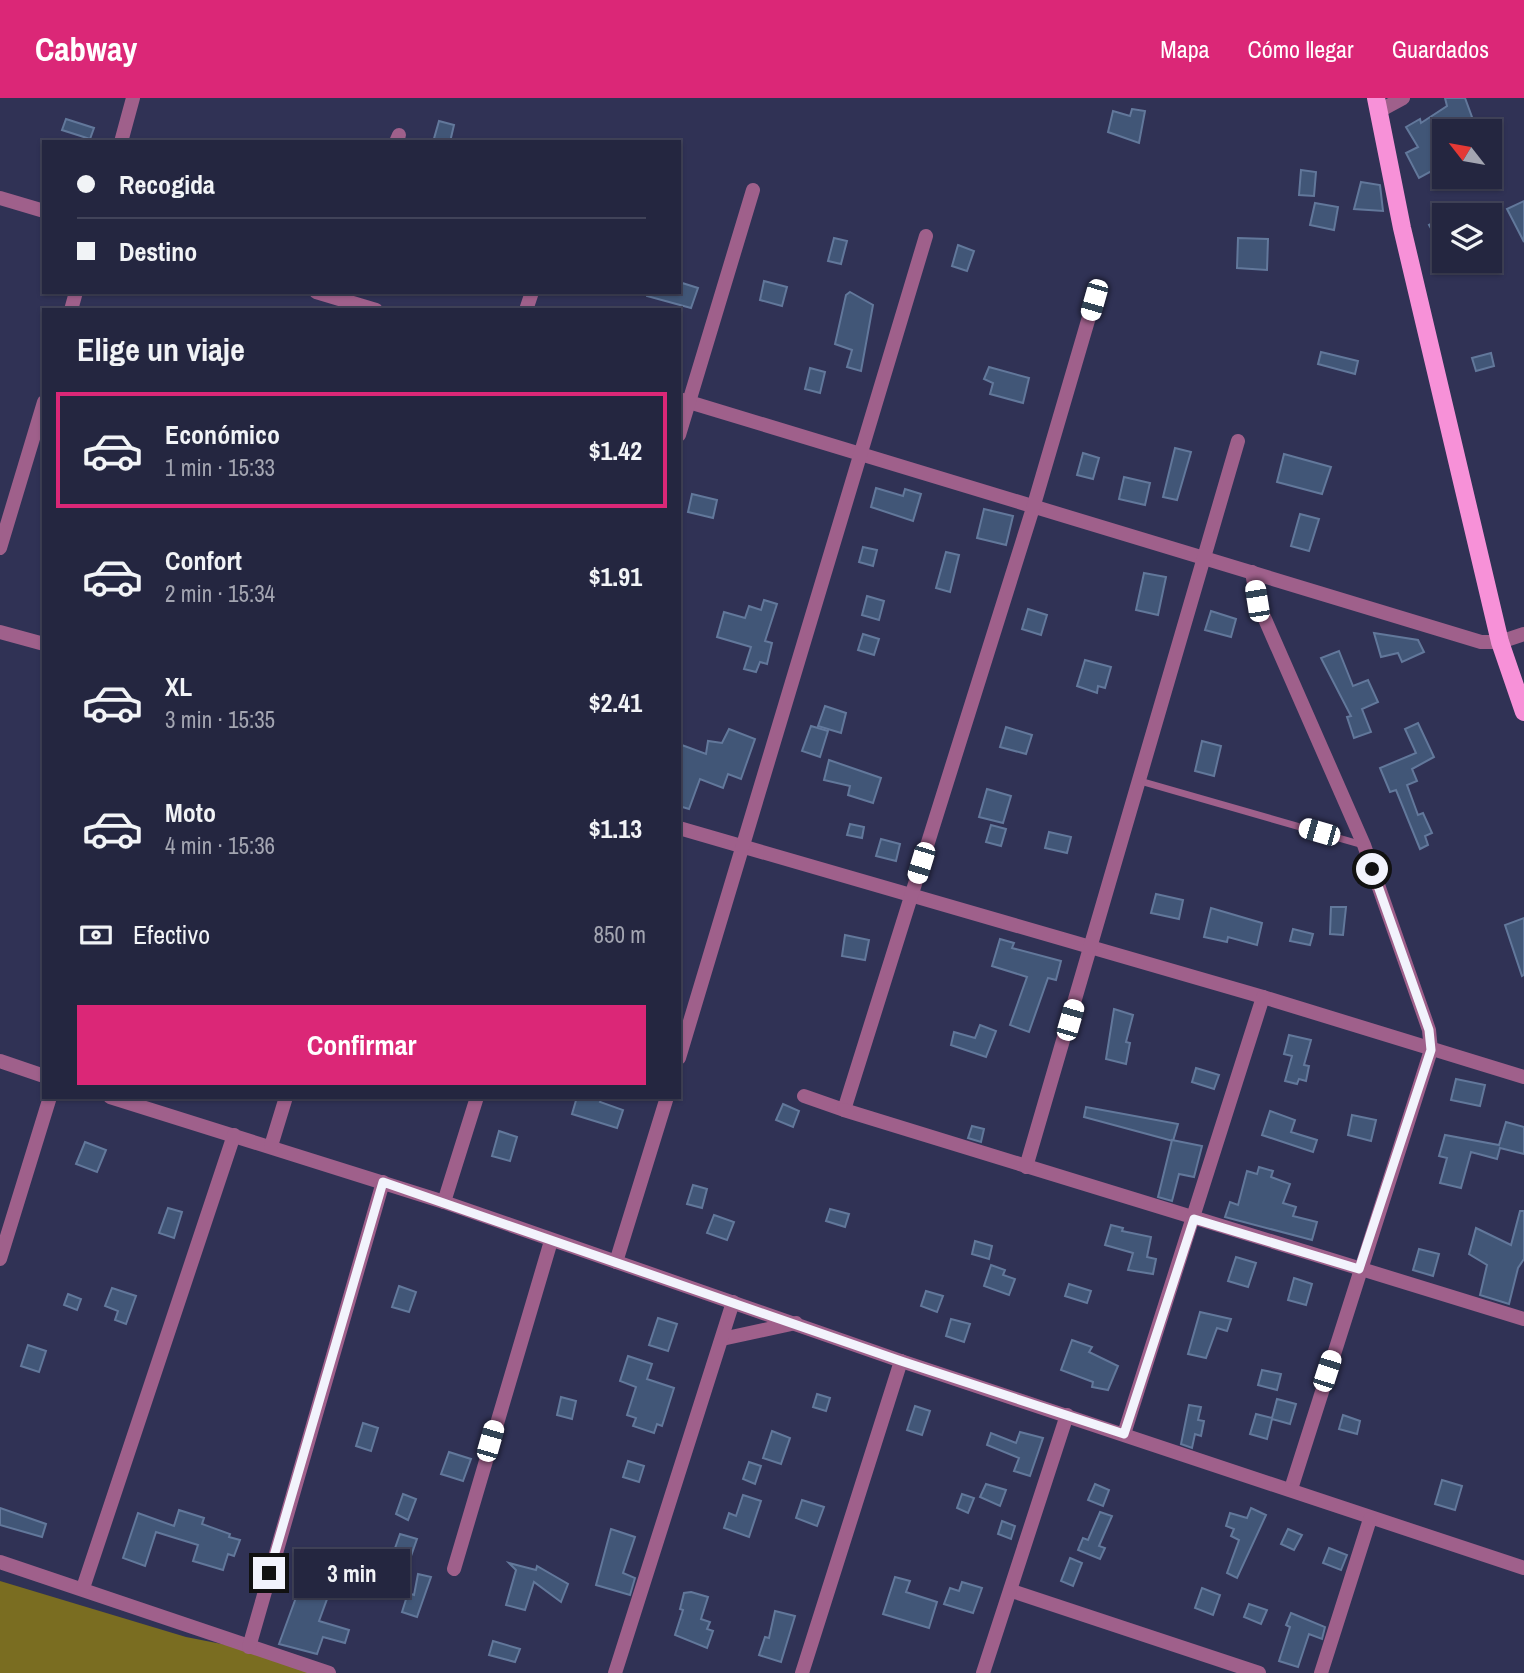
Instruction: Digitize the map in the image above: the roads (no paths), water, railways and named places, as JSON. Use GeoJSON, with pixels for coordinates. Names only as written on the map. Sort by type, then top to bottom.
{"type":"FeatureCollection","features":[{"type":"Feature","properties":{"kind":"main road"},"geometry":{"type":"LineString","coordinates":[[1377,104],[1402,228],[1500,642],[1524,712]]}},
{"type":"Feature","properties":{"kind":"street"},"geometry":{"type":"LineString","coordinates":[[122,140],[133,98]]}},
{"type":"Feature","properties":{"kind":"street"},"geometry":{"type":"LineString","coordinates":[[1377,104],[1403,98]]}},
{"type":"Feature","properties":{"kind":"street"},"geometry":{"type":"LineString","coordinates":[[681,421],[684,401],[753,190]]}},
{"type":"Feature","properties":{"kind":"street"},"geometry":{"type":"LineString","coordinates":[[0,198],[42,210]]}},
{"type":"Feature","properties":{"kind":"street"},"geometry":{"type":"LineString","coordinates":[[681,1052],[926,236]]}},
{"type":"Feature","properties":{"kind":"street"},"geometry":{"type":"LineString","coordinates":[[322,294],[368,308]]}},
{"type":"Feature","properties":{"kind":"street"},"geometry":{"type":"LineString","coordinates":[[844,1110],[1033,508],[1094,300]]}},
{"type":"Feature","properties":{"kind":"street"},"geometry":{"type":"LineString","coordinates":[[684,401],[1481,642],[1500,642],[1524,634]]}},
{"type":"Feature","properties":{"kind":"street"},"geometry":{"type":"LineString","coordinates":[[0,548],[42,409]]}},
{"type":"Feature","properties":{"kind":"street"},"geometry":{"type":"LineString","coordinates":[[1026,1167],[1238,441]]}},
{"type":"Feature","properties":{"kind":"street"},"geometry":{"type":"LineString","coordinates":[[1252,572],[1262,615],[1364,845],[1429,1030],[1431,1050],[1291,1489]]}},
{"type":"Feature","properties":{"kind":"street"},"geometry":{"type":"LineString","coordinates":[[0,632],[42,643]]}},
{"type":"Feature","properties":{"kind":"street"},"geometry":{"type":"LineString","coordinates":[[681,829],[1263,997],[1524,1077]]}},
{"type":"Feature","properties":{"kind":"street"},"geometry":{"type":"LineString","coordinates":[[1124,1434],[1263,997]]}},
{"type":"Feature","properties":{"kind":"street"},"geometry":{"type":"LineString","coordinates":[[0,1061],[42,1075]]}},
{"type":"Feature","properties":{"kind":"street"},"geometry":{"type":"LineString","coordinates":[[804,1096],[1026,1167],[1524,1319]]}},
{"type":"Feature","properties":{"kind":"street"},"geometry":{"type":"LineString","coordinates":[[0,1259],[49,1099]]}},
{"type":"Feature","properties":{"kind":"street"},"geometry":{"type":"LineString","coordinates":[[117,1099],[444,1202],[901,1361],[1524,1568]]}},
{"type":"Feature","properties":{"kind":"street"},"geometry":{"type":"LineString","coordinates":[[271,1146],[285,1099]]}},
{"type":"Feature","properties":{"kind":"street"},"geometry":{"type":"LineString","coordinates":[[444,1202],[476,1099]]}},
{"type":"Feature","properties":{"kind":"street"},"geometry":{"type":"LineString","coordinates":[[616,1262],[666,1099]]}},
{"type":"Feature","properties":{"kind":"street"},"geometry":{"type":"LineString","coordinates":[[83,1588],[234,1135]]}},
{"type":"Feature","properties":{"kind":"street"},"geometry":{"type":"LineString","coordinates":[[249,1647],[383,1182]]}},
{"type":"Feature","properties":{"kind":"street"},"geometry":{"type":"LineString","coordinates":[[454,1569],[551,1241]]}},
{"type":"Feature","properties":{"kind":"street"},"geometry":{"type":"LineString","coordinates":[[615,1673],[733,1303]]}},
{"type":"Feature","properties":{"kind":"street"},"geometry":{"type":"LineString","coordinates":[[722,1339],[798,1323]]}},
{"type":"Feature","properties":{"kind":"street"},"geometry":{"type":"LineString","coordinates":[[802,1673],[901,1361]]}},
{"type":"Feature","properties":{"kind":"street"},"geometry":{"type":"LineString","coordinates":[[984,1673],[1067,1415]]}},
{"type":"Feature","properties":{"kind":"street"},"geometry":{"type":"LineString","coordinates":[[1321,1673],[1370,1519]]}},
{"type":"Feature","properties":{"kind":"street"},"geometry":{"type":"LineString","coordinates":[[0,1562],[329,1673]]}},
{"type":"Feature","properties":{"kind":"street"},"geometry":{"type":"LineString","coordinates":[[1012,1591],[1259,1673]]}},
{"type":"Feature","properties":{"kind":"lane"},"geometry":{"type":"LineString","coordinates":[[1140,781],[1364,845]]}}]}
